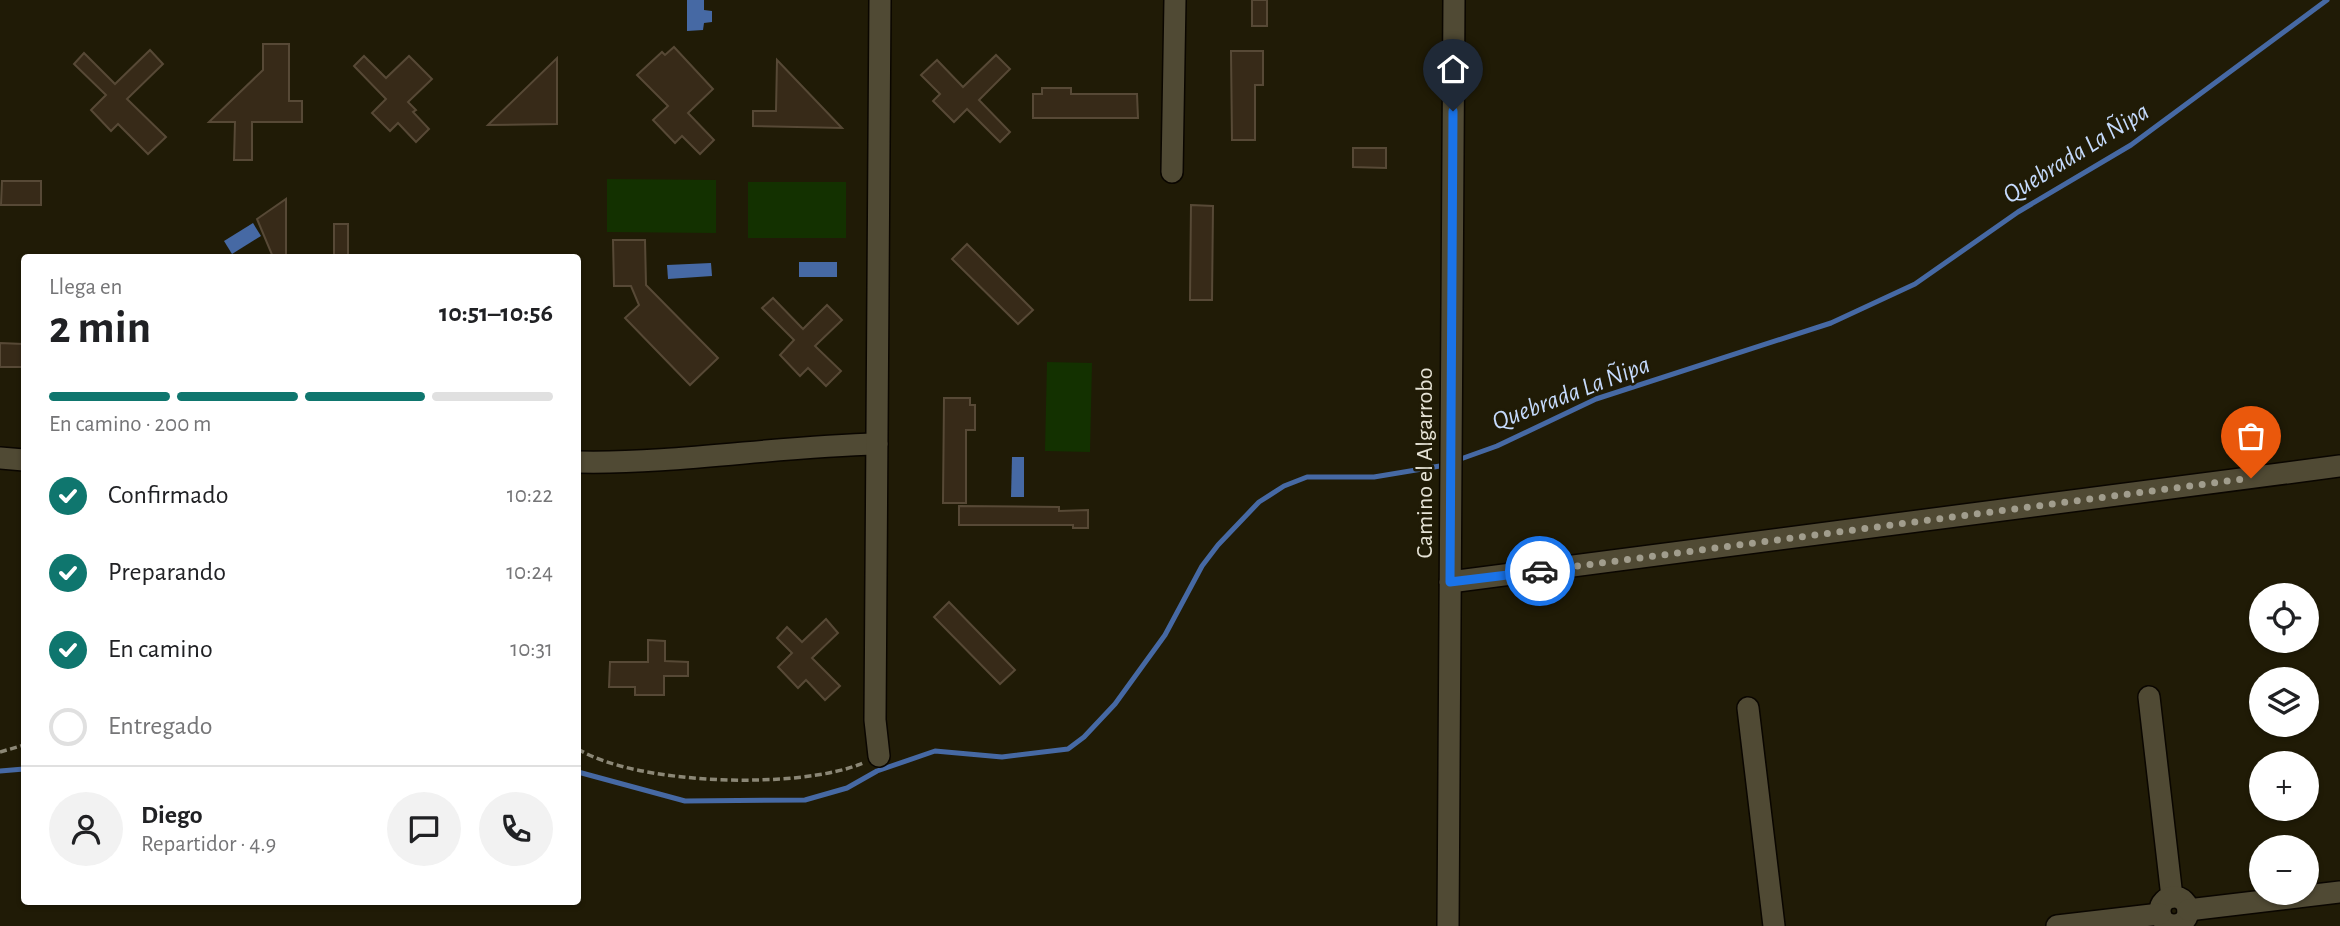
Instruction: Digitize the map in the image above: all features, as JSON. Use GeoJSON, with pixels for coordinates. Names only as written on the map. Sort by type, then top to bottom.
{"type":"FeatureCollection","features":[{"type":"Feature","properties":{"kind":"street"},"geometry":{"type":"LineString","coordinates":[[879,756],[875,720],[880,0]]}},
{"type":"Feature","properties":{"kind":"street"},"geometry":{"type":"LineString","coordinates":[[1172,172],[1175,0]]}},
{"type":"Feature","properties":{"kind":"street","name":"Camino el Algarrobo"},"geometry":{"type":"LineString","coordinates":[[1448,926],[1454,0]]}},
{"type":"Feature","properties":{"kind":"street"},"geometry":{"type":"LineString","coordinates":[[581,463],[669,461],[877,444]]}},
{"type":"Feature","properties":{"kind":"street"},"geometry":{"type":"LineString","coordinates":[[0,458],[21,460]]}},
{"type":"Feature","properties":{"kind":"street"},"geometry":{"type":"LineString","coordinates":[[1450,582],[2340,466]]}},
{"type":"Feature","properties":{"kind":"street"},"geometry":{"type":"LineString","coordinates":[[2149,697],[2174,914]]}},
{"type":"Feature","properties":{"kind":"street"},"geometry":{"type":"LineString","coordinates":[[1748,708],[1774,926]]}},
{"type":"Feature","properties":{"kind":"street"},"geometry":{"type":"LineString","coordinates":[[2057,926],[2340,892]]}},
{"type":"Feature","properties":{"kind":"path"},"geometry":{"type":"LineString","coordinates":[[0,752],[21,746]]}},
{"type":"Feature","properties":{"kind":"path"},"geometry":{"type":"LineString","coordinates":[[581,751],[593,759],[629,769],[703,779],[797,778],[856,766],[879,756]]}},
{"type":"Feature","properties":{"kind":"green space"},"geometry":{"type":"Polygon","coordinates":[[[607,179],[716,180],[716,233],[607,232],[607,179]]]}},
{"type":"Feature","properties":{"kind":"green space"},"geometry":{"type":"Polygon","coordinates":[[[748,182],[846,182],[846,238],[748,238],[748,182]]]}},
{"type":"Feature","properties":{"kind":"green space"},"geometry":{"type":"Polygon","coordinates":[[[1047,362],[1092,363],[1090,452],[1045,451],[1047,362]]]}},
{"type":"Feature","properties":{"kind":"water"},"geometry":{"type":"Polygon","coordinates":[[[687,0],[704,0],[704,10],[712,11],[712,22],[704,23],[703,30],[687,31],[687,0]]]}},
{"type":"Feature","properties":{"kind":"water"},"geometry":{"type":"Polygon","coordinates":[[[253,223],[261,236],[232,254],[224,241],[253,223]]]}},
{"type":"Feature","properties":{"kind":"water"},"geometry":{"type":"Polygon","coordinates":[[[799,262],[837,262],[837,277],[799,277],[799,262]]]}},
{"type":"Feature","properties":{"kind":"water"},"geometry":{"type":"Polygon","coordinates":[[[711,263],[712,276],[668,279],[667,265],[711,263]]]}},
{"type":"Feature","properties":{"kind":"water"},"geometry":{"type":"Polygon","coordinates":[[[1012,457],[1024,457],[1024,497],[1011,497],[1012,457]]]}},
{"type":"Feature","properties":{"kind":"building"},"geometry":{"type":"Polygon","coordinates":[[[1252,0],[1267,0],[1267,26],[1252,26],[1252,0]]]}},
{"type":"Feature","properties":{"kind":"building"},"geometry":{"type":"Polygon","coordinates":[[[263,44],[289,44],[289,101],[302,101],[302,122],[252,122],[252,160],[234,160],[235,122],[209,122],[263,70],[263,44]]]}},
{"type":"Feature","properties":{"kind":"building"},"geometry":{"type":"Polygon","coordinates":[[[674,47],[713,89],[688,113],[714,140],[700,154],[682,136],[675,143],[653,120],[668,106],[637,75],[662,52],[665,55],[674,47]]]}},
{"type":"Feature","properties":{"kind":"building"},"geometry":{"type":"Polygon","coordinates":[[[150,50],[163,64],[127,99],[166,137],[148,154],[118,124],[111,131],[91,110],[106,95],[74,64],[84,53],[115,84],[150,50]]]}},
{"type":"Feature","properties":{"kind":"building"},"geometry":{"type":"Polygon","coordinates":[[[1231,51],[1263,51],[1263,85],[1255,85],[1255,140],[1232,140],[1231,51]]]}},
{"type":"Feature","properties":{"kind":"building"},"geometry":{"type":"Polygon","coordinates":[[[996,55],[1010,69],[979,100],[1010,132],[1000,142],[967,109],[954,122],[933,101],[940,94],[921,75],[937,60],[963,87],[996,55]]]}},
{"type":"Feature","properties":{"kind":"building"},"geometry":{"type":"Polygon","coordinates":[[[364,56],[386,78],[409,56],[432,79],[408,102],[416,110],[413,112],[429,129],[416,142],[398,123],[390,131],[372,113],[386,99],[354,66],[364,56]]]}},
{"type":"Feature","properties":{"kind":"building"},"geometry":{"type":"Polygon","coordinates":[[[557,58],[557,124],[488,125],[557,58]]]}},
{"type":"Feature","properties":{"kind":"building"},"geometry":{"type":"Polygon","coordinates":[[[777,60],[842,128],[753,126],[753,111],[776,111],[777,60]]]}},
{"type":"Feature","properties":{"kind":"building"},"geometry":{"type":"Polygon","coordinates":[[[1042,88],[1071,88],[1071,94],[1137,94],[1138,118],[1033,118],[1033,94],[1042,94],[1042,88]]]}},
{"type":"Feature","properties":{"kind":"building"},"geometry":{"type":"Polygon","coordinates":[[[1353,148],[1386,148],[1386,168],[1353,167],[1353,148]]]}},
{"type":"Feature","properties":{"kind":"building"},"geometry":{"type":"Polygon","coordinates":[[[2,181],[41,181],[41,205],[1,205],[2,181]]]}},
{"type":"Feature","properties":{"kind":"building"},"geometry":{"type":"Polygon","coordinates":[[[286,199],[286,254],[272,254],[257,219],[286,199]]]}},
{"type":"Feature","properties":{"kind":"building"},"geometry":{"type":"Polygon","coordinates":[[[1191,205],[1213,206],[1212,300],[1190,300],[1191,205]]]}},
{"type":"Feature","properties":{"kind":"building"},"geometry":{"type":"Polygon","coordinates":[[[334,224],[348,224],[348,254],[334,254],[334,224]]]}},
{"type":"Feature","properties":{"kind":"building"},"geometry":{"type":"Polygon","coordinates":[[[613,240],[645,240],[646,285],[718,358],[690,385],[625,318],[639,305],[631,286],[614,286],[613,240]]]}},
{"type":"Feature","properties":{"kind":"building"},"geometry":{"type":"Polygon","coordinates":[[[967,244],[1033,310],[1018,324],[952,259],[967,244]]]}},
{"type":"Feature","properties":{"kind":"building"},"geometry":{"type":"Polygon","coordinates":[[[773,298],[803,329],[827,305],[842,320],[815,346],[841,371],[826,386],[808,368],[800,376],[780,355],[794,340],[762,308],[773,298]]]}},
{"type":"Feature","properties":{"kind":"building"},"geometry":{"type":"Polygon","coordinates":[[[0,343],[21,344],[21,367],[0,367],[0,343]]]}},
{"type":"Feature","properties":{"kind":"building"},"geometry":{"type":"Polygon","coordinates":[[[944,398],[970,398],[970,405],[975,405],[975,430],[966,430],[966,503],[943,503],[944,398]]]}},
{"type":"Feature","properties":{"kind":"building"},"geometry":{"type":"Polygon","coordinates":[[[959,506],[1088,510],[1088,528],[1073,528],[1073,525],[959,525],[959,506]]]}},
{"type":"Feature","properties":{"kind":"building"},"geometry":{"type":"Polygon","coordinates":[[[949,602],[1015,670],[1000,684],[934,617],[949,602]]]}},
{"type":"Feature","properties":{"kind":"building"},"geometry":{"type":"Polygon","coordinates":[[[826,619],[838,633],[812,658],[840,686],[825,700],[806,680],[798,688],[778,667],[792,653],[777,638],[787,627],[802,642],[826,619]]]}},
{"type":"Feature","properties":{"kind":"building"},"geometry":{"type":"Polygon","coordinates":[[[648,640],[665,641],[665,661],[688,662],[688,676],[664,676],[664,695],[635,695],[635,687],[609,687],[610,662],[648,662],[648,640]]]}},
{"type":"Feature","properties":{"kind":"waterway","name":"Quebrada La Ñipa"},"geometry":{"type":"LineString","coordinates":[[1455,461],[1497,446],[1596,399],[1831,323],[1915,284],[2018,212],[2131,145],[2327,0]]}},
{"type":"Feature","properties":{"kind":"waterway","name":"Quebrada La Ñipa"},"geometry":{"type":"LineString","coordinates":[[581,773],[685,801],[805,800],[847,788],[877,771],[935,751],[1002,757],[1068,749],[1084,737],[1115,704],[1165,635],[1202,566],[1259,502],[1284,486],[1307,477],[1374,477],[1446,465]]}},
{"type":"Feature","properties":{"kind":"waterway","name":"Quebrada La Ñipa"},"geometry":{"type":"LineString","coordinates":[[0,771],[21,769]]}},
{"type":"Feature","properties":{"kind":"way so far"},"geometry":{"type":"LineString","coordinates":[[1540,571],[2251,478]]}},
{"type":"Feature","properties":{"kind":"route"},"geometry":{"type":"LineString","coordinates":[[1453,111],[1450,582],[1540,571]]}}]}
